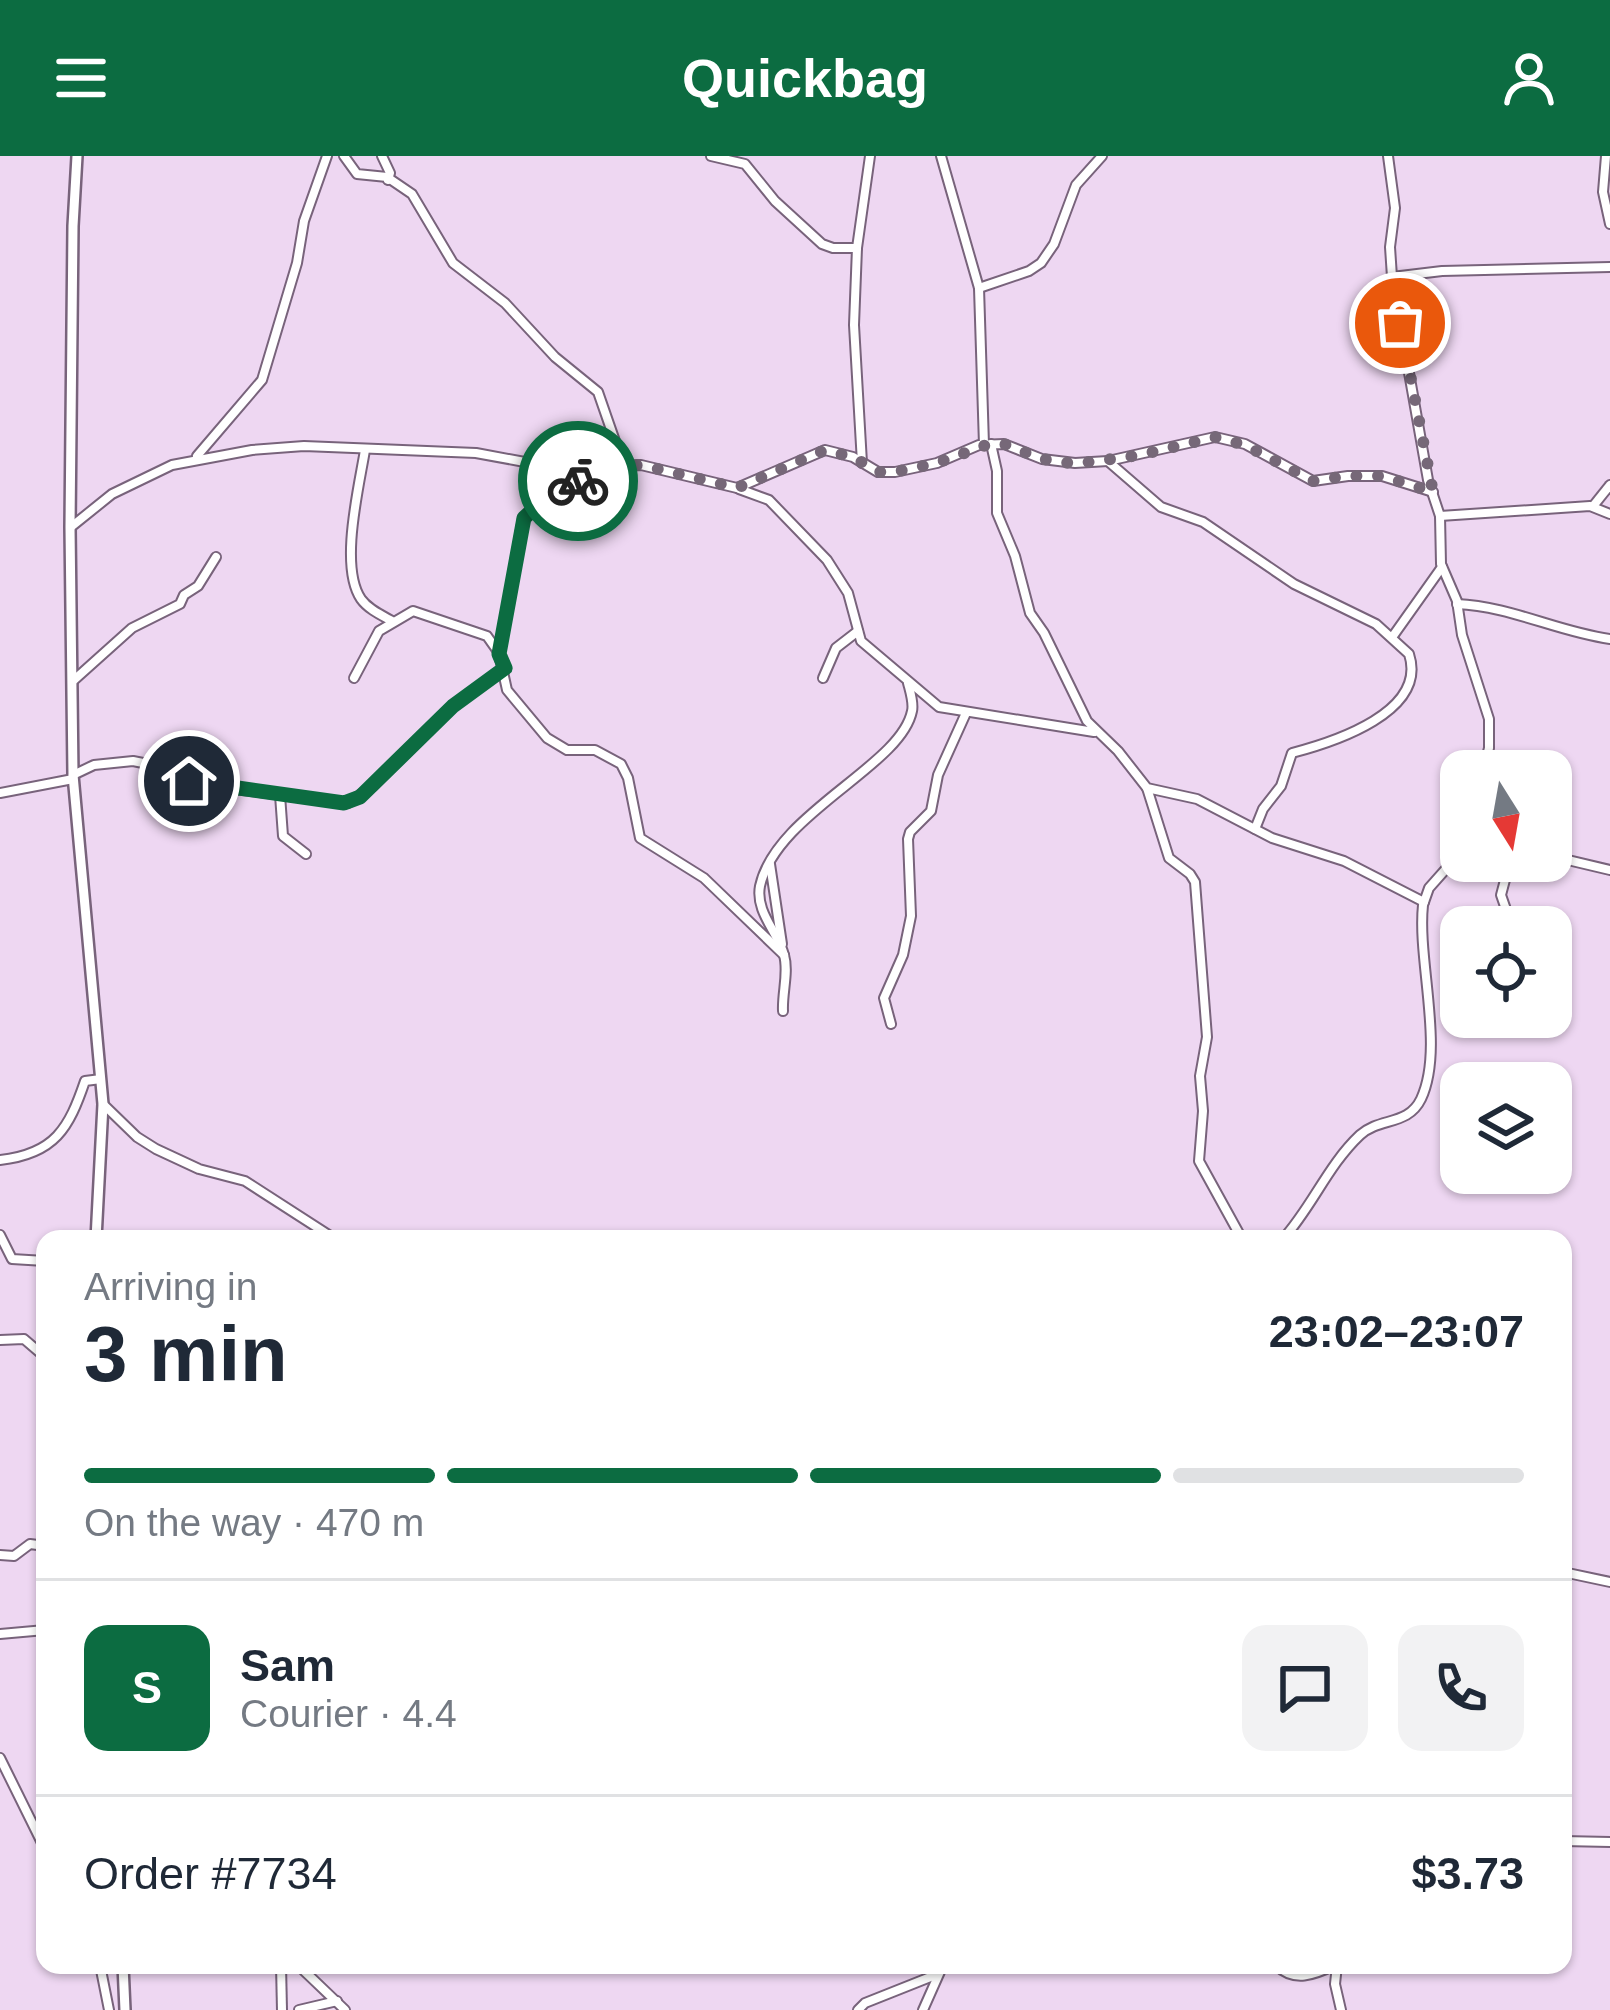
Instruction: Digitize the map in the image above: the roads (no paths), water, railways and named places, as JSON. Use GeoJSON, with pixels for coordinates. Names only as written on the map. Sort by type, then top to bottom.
{"type":"FeatureCollection","features":[{"type":"Feature","properties":{"kind":"street"},"geometry":{"type":"LineString","coordinates":[[77,156],[70,527],[74,777],[103,1104],[96,1230]]}},
{"type":"Feature","properties":{"kind":"street"},"geometry":{"type":"LineString","coordinates":[[195,459],[257,389],[266,371],[304,221],[327,156]]}},
{"type":"Feature","properties":{"kind":"street"},"geometry":{"type":"LineString","coordinates":[[344,156],[357,174],[387,177],[418,200],[453,263],[505,302],[555,358],[598,392],[624,467]]}},
{"type":"Feature","properties":{"kind":"street"},"geometry":{"type":"LineString","coordinates":[[382,156],[390,173],[388,180]]}},
{"type":"Feature","properties":{"kind":"street"},"geometry":{"type":"LineString","coordinates":[[711,156],[745,164],[775,201],[822,244],[857,248]]}},
{"type":"Feature","properties":{"kind":"street"},"geometry":{"type":"LineString","coordinates":[[862,463],[854,360],[857,248],[870,156]]}},
{"type":"Feature","properties":{"kind":"street"},"geometry":{"type":"LineString","coordinates":[[941,156],[980,288],[988,445],[997,471],[997,513],[1016,556],[1030,613],[1078,706],[1148,788],[1168,858],[1195,882],[1207,1037],[1200,1076],[1199,1162],[1237,1230]]}},
{"type":"Feature","properties":{"kind":"street"},"geometry":{"type":"LineString","coordinates":[[980,288],[1029,272],[1041,263],[1054,244],[1076,185],[1102,156]]}},
{"type":"Feature","properties":{"kind":"street"},"geometry":{"type":"LineString","coordinates":[[1388,156],[1395,208],[1392,277],[1440,516],[1442,567],[1489,719],[1488,750]]}},
{"type":"Feature","properties":{"kind":"street"},"geometry":{"type":"LineString","coordinates":[[1606,156],[1604,192],[1610,224]]}},
{"type":"Feature","properties":{"kind":"street"},"geometry":{"type":"LineString","coordinates":[[1392,277],[1442,271],[1610,267]]}},
{"type":"Feature","properties":{"kind":"street"},"geometry":{"type":"LineString","coordinates":[[737,488],[819,452],[838,451],[878,472],[918,468],[988,445],[1017,447],[1057,461],[1108,461],[1215,437],[1245,445],[1313,481],[1382,476],[1433,492]]}},
{"type":"Feature","properties":{"kind":"street"},"geometry":{"type":"LineString","coordinates":[[70,527],[129,484],[195,459],[282,447],[476,453],[557,468],[651,466],[769,500],[827,560],[848,592],[868,651],[939,707],[1098,733]]}},
{"type":"Feature","properties":{"kind":"street"},"geometry":{"type":"LineString","coordinates":[[365,450],[351,534],[354,577],[365,604],[393,622]]}},
{"type":"Feature","properties":{"kind":"street"},"geometry":{"type":"LineString","coordinates":[[1108,461],[1161,507],[1202,522],[1294,584],[1394,636],[1409,654],[1413,665],[1404,696],[1355,731],[1321,747],[1292,752],[1281,786],[1255,829]]}},
{"type":"Feature","properties":{"kind":"street"},"geometry":{"type":"LineString","coordinates":[[499,654],[524,518],[546,498],[579,481],[587,469]]}},
{"type":"Feature","properties":{"kind":"street"},"geometry":{"type":"LineString","coordinates":[[1593,507],[1610,485]]}},
{"type":"Feature","properties":{"kind":"street"},"geometry":{"type":"LineString","coordinates":[[1440,516],[1593,507],[1610,514]]}},
{"type":"Feature","properties":{"kind":"street"},"geometry":{"type":"LineString","coordinates":[[74,680],[132,628],[180,604],[217,557]]}},
{"type":"Feature","properties":{"kind":"street"},"geometry":{"type":"LineString","coordinates":[[1394,636],[1442,567]]}},
{"type":"Feature","properties":{"kind":"street"},"geometry":{"type":"LineString","coordinates":[[1457,604],[1610,639]]}},
{"type":"Feature","properties":{"kind":"street"},"geometry":{"type":"LineString","coordinates":[[354,677],[379,632],[415,610],[487,636],[505,668],[507,690],[547,738],[567,750],[595,750],[622,764],[640,838],[704,878],[783,952]]}},
{"type":"Feature","properties":{"kind":"street"},"geometry":{"type":"LineString","coordinates":[[823,678],[836,648],[858,631]]}},
{"type":"Feature","properties":{"kind":"street"},"geometry":{"type":"LineString","coordinates":[[0,793],[74,777],[94,765],[133,761],[163,767],[202,785],[352,802],[453,706],[505,668]]}},
{"type":"Feature","properties":{"kind":"street"},"geometry":{"type":"LineString","coordinates":[[783,1011],[783,952],[770,862],[829,796],[893,744],[912,711],[908,682]]}},
{"type":"Feature","properties":{"kind":"street"},"geometry":{"type":"LineString","coordinates":[[891,1024],[884,998],[903,955],[911,916],[908,839],[931,812],[938,776],[966,712]]}},
{"type":"Feature","properties":{"kind":"street"},"geometry":{"type":"LineString","coordinates":[[1148,788],[1197,799],[1255,829],[1344,861],[1424,902]]}},
{"type":"Feature","properties":{"kind":"street"},"geometry":{"type":"LineString","coordinates":[[280,794],[283,836],[306,854]]}},
{"type":"Feature","properties":{"kind":"street"},"geometry":{"type":"LineString","coordinates":[[1572,861],[1610,870]]}},
{"type":"Feature","properties":{"kind":"street"},"geometry":{"type":"LineString","coordinates":[[1292,1230],[1351,1144],[1376,1124],[1404,1119],[1421,1099],[1429,1049],[1424,902],[1440,876]]}},
{"type":"Feature","properties":{"kind":"street"},"geometry":{"type":"LineString","coordinates":[[0,1160],[24,1156],[53,1142],[76,1109],[85,1081],[101,1079]]}},
{"type":"Feature","properties":{"kind":"street"},"geometry":{"type":"LineString","coordinates":[[103,1104],[156,1149],[200,1169],[245,1181],[321,1230]]}},
{"type":"Feature","properties":{"kind":"street"},"geometry":{"type":"LineString","coordinates":[[0,1235],[12,1259],[36,1260]]}},
{"type":"Feature","properties":{"kind":"street"},"geometry":{"type":"LineString","coordinates":[[0,1340],[28,1341],[36,1349]]}},
{"type":"Feature","properties":{"kind":"street"},"geometry":{"type":"LineString","coordinates":[[0,1555],[14,1556],[36,1545]]}},
{"type":"Feature","properties":{"kind":"street"},"geometry":{"type":"LineString","coordinates":[[1572,1574],[1610,1582]]}},
{"type":"Feature","properties":{"kind":"street"},"geometry":{"type":"LineString","coordinates":[[0,1634],[36,1631]]}},
{"type":"Feature","properties":{"kind":"street"},"geometry":{"type":"LineString","coordinates":[[0,1758],[36,1831]]}},
{"type":"Feature","properties":{"kind":"street"},"geometry":{"type":"LineString","coordinates":[[1572,1841],[1610,1842]]}},
{"type":"Feature","properties":{"kind":"street"},"geometry":{"type":"LineString","coordinates":[[102,1974],[109,2010]]}},
{"type":"Feature","properties":{"kind":"street"},"geometry":{"type":"LineString","coordinates":[[123,1974],[125,2010]]}},
{"type":"Feature","properties":{"kind":"street"},"geometry":{"type":"LineString","coordinates":[[281,1974],[282,2010]]}},
{"type":"Feature","properties":{"kind":"street"},"geometry":{"type":"LineString","coordinates":[[308,1974],[346,2010]]}},
{"type":"Feature","properties":{"kind":"street"},"geometry":{"type":"LineString","coordinates":[[858,2010],[931,1974]]}},
{"type":"Feature","properties":{"kind":"street"},"geometry":{"type":"LineString","coordinates":[[923,2010],[938,1974]]}},
{"type":"Feature","properties":{"kind":"street"},"geometry":{"type":"LineString","coordinates":[[1336,1974],[1341,2010]]}},
{"type":"Feature","properties":{"kind":"street"},"geometry":{"type":"LineString","coordinates":[[299,2010],[338,2001]]}}]}
